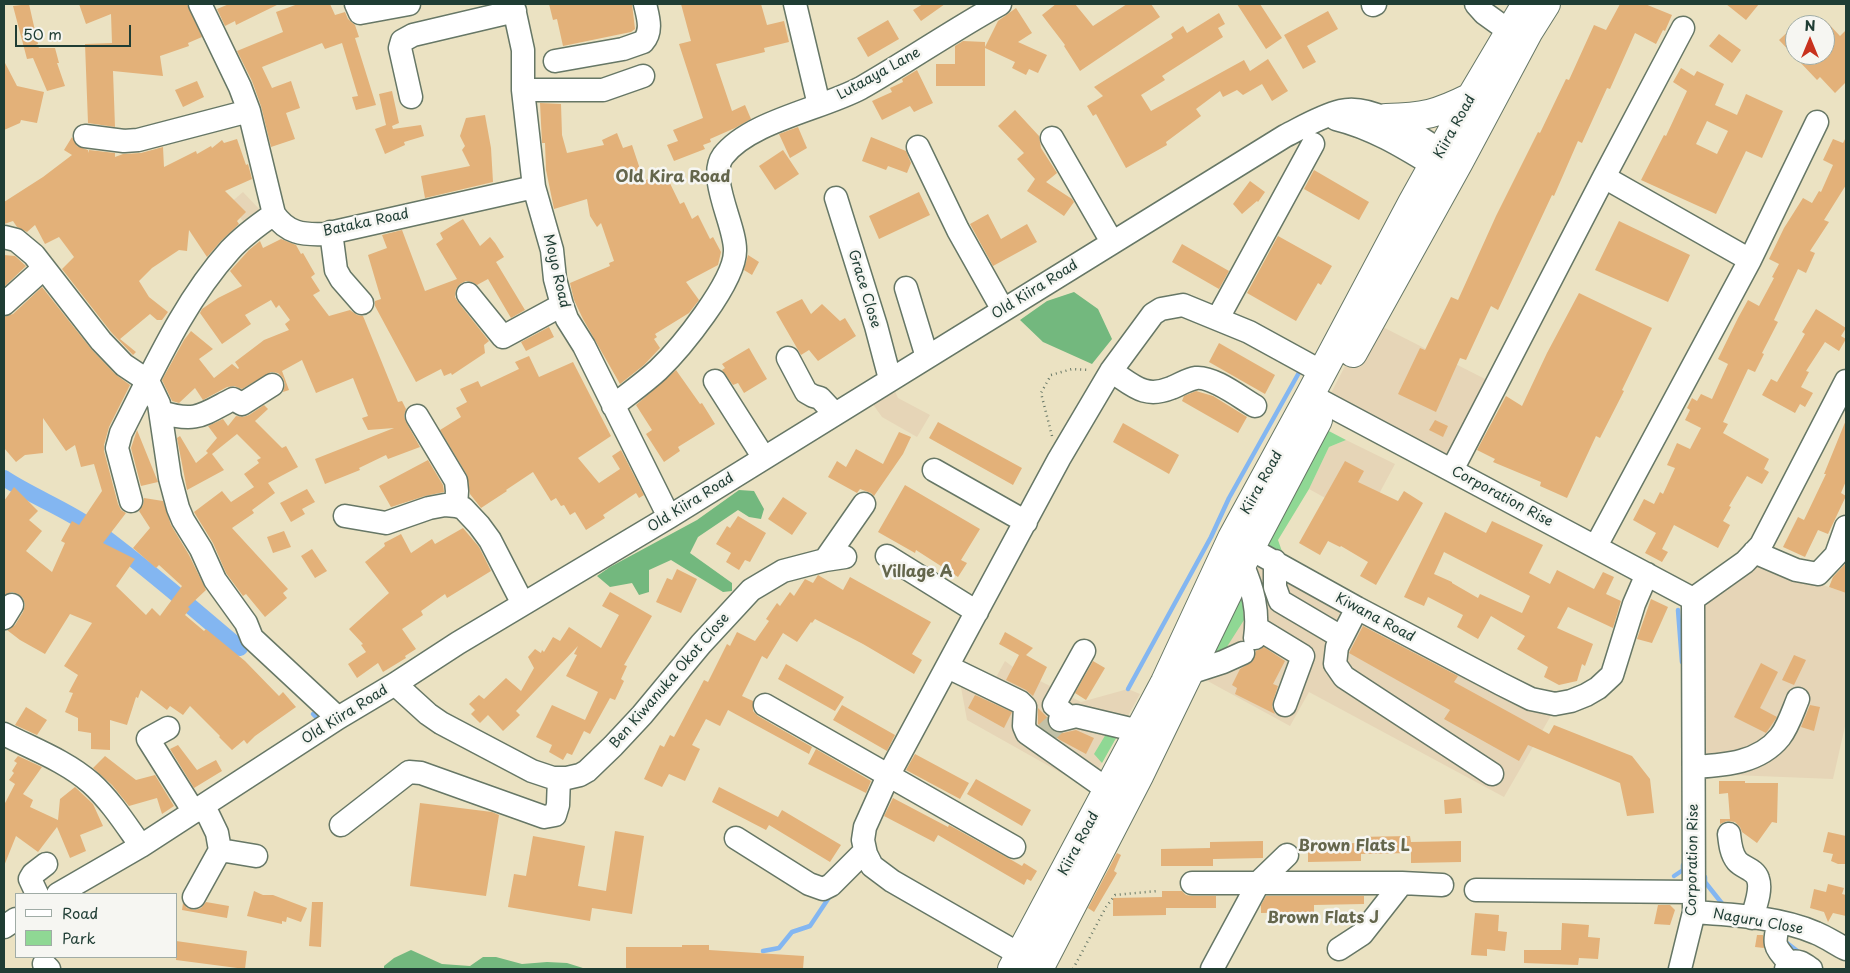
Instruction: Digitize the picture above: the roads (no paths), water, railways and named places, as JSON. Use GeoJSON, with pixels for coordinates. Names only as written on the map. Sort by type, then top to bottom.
{"type":"FeatureCollection","features":[{"type":"Feature","properties":{"kind":"main road","name":"Kiira Road"},"geometry":{"type":"LineString","coordinates":[[1446,164],[1471,97],[1526,4]]}},
{"type":"Feature","properties":{"kind":"main road","name":"Kiira Road"},"geometry":{"type":"LineString","coordinates":[[1024,964],[1108,790],[1165,682],[1232,538],[1320,390],[1446,164],[1546,4]]}},
{"type":"Feature","properties":{"kind":"main road"},"geometry":{"type":"LineString","coordinates":[[1386,118],[1416,117],[1436,113],[1471,97]]}},
{"type":"Feature","properties":{"kind":"main road","name":"Kiira Road"},"geometry":{"type":"LineString","coordinates":[[1024,964],[1140,774],[1246,557],[1320,390]]}},
{"type":"Feature","properties":{"kind":"street"},"geometry":{"type":"LineString","coordinates":[[130,501],[117,444],[121,432],[180,319],[198,290],[231,249],[255,227],[274,214],[249,111],[240,87],[200,4]]}},
{"type":"Feature","properties":{"kind":"street"},"geometry":{"type":"LineString","coordinates":[[356,4],[360,13],[409,4]]}},
{"type":"Feature","properties":{"kind":"street"},"geometry":{"type":"LineString","coordinates":[[555,61],[623,49],[643,42],[649,32],[645,4]]}},
{"type":"Feature","properties":{"kind":"street"},"geometry":{"type":"LineString","coordinates":[[794,4],[819,105]]}},
{"type":"Feature","properties":{"kind":"street","name":"Lutaaya Lane"},"geometry":{"type":"LineString","coordinates":[[614,406],[658,370],[681,345],[721,290],[728,274],[735,251],[731,226],[718,178],[722,157],[752,132],[860,88],[1000,4]]}},
{"type":"Feature","properties":{"kind":"street"},"geometry":{"type":"LineString","coordinates":[[1476,4],[1484,13],[1509,31]]}},
{"type":"Feature","properties":{"kind":"street"},"geometry":{"type":"LineString","coordinates":[[411,97],[400,48],[402,41],[413,35],[514,7]]}},
{"type":"Feature","properties":{"kind":"street","name":"Moyo Road"},"geometry":{"type":"LineString","coordinates":[[514,7],[523,50],[522,90],[534,187],[552,250],[555,279],[562,304],[567,319],[584,346],[669,517]]}},
{"type":"Feature","properties":{"kind":"street"},"geometry":{"type":"LineString","coordinates":[[1452,470],[1604,177],[1684,28]]}},
{"type":"Feature","properties":{"kind":"street"},"geometry":{"type":"LineString","coordinates":[[522,90],[603,90],[643,76]]}},
{"type":"Feature","properties":{"kind":"street","name":"Old Kiira Road"},"geometry":{"type":"LineString","coordinates":[[60,893],[141,846],[338,718],[669,517],[1285,136],[1342,111],[1363,110],[1386,118],[1446,164]]}},
{"type":"Feature","properties":{"kind":"street"},"geometry":{"type":"LineString","coordinates":[[85,136],[124,141],[138,140],[249,111]]}},
{"type":"Feature","properties":{"kind":"street"},"geometry":{"type":"LineString","coordinates":[[1326,117],[1357,124],[1446,164]]}},
{"type":"Feature","properties":{"kind":"street"},"geometry":{"type":"LineString","coordinates":[[1596,546],[1750,260],[1817,122]]}},
{"type":"Feature","properties":{"kind":"street"},"geometry":{"type":"LineString","coordinates":[[1052,138],[1112,242]]}},
{"type":"Feature","properties":{"kind":"street"},"geometry":{"type":"LineString","coordinates":[[1218,318],[1313,144]]}},
{"type":"Feature","properties":{"kind":"street"},"geometry":{"type":"LineString","coordinates":[[918,147],[958,230],[1003,310]]}},
{"type":"Feature","properties":{"kind":"street"},"geometry":{"type":"LineString","coordinates":[[1604,177],[1750,260]]}},
{"type":"Feature","properties":{"kind":"street","name":"Bataka Road"},"geometry":{"type":"LineString","coordinates":[[274,214],[279,222],[288,230],[312,234],[331,232],[534,187]]}},
{"type":"Feature","properties":{"kind":"street","name":"Grace Close"},"geometry":{"type":"LineString","coordinates":[[836,198],[876,326],[890,379]]}},
{"type":"Feature","properties":{"kind":"street"},"geometry":{"type":"LineString","coordinates":[[331,232],[336,270],[341,279],[362,303]]}},
{"type":"Feature","properties":{"kind":"street"},"geometry":{"type":"LineString","coordinates":[[4,236],[16,240],[34,255],[107,347],[124,365],[148,381],[161,412],[170,478],[178,508],[183,520],[201,549],[215,580],[240,615],[252,638],[338,718]]}},
{"type":"Feature","properties":{"kind":"street"},"geometry":{"type":"LineString","coordinates":[[4,304],[44,268]]}},
{"type":"Feature","properties":{"kind":"street"},"geometry":{"type":"LineString","coordinates":[[906,288],[927,357]]}},
{"type":"Feature","properties":{"kind":"street"},"geometry":{"type":"LineString","coordinates":[[468,294],[503,337],[562,304]]}},
{"type":"Feature","properties":{"kind":"street","name":"Corporation Rise"},"geometry":{"type":"LineString","coordinates":[[865,851],[863,840],[865,827],[888,776],[1059,459],[1111,371],[1146,321],[1161,309],[1183,305],[1249,332],[1320,390],[1452,470],[1693,599],[1694,902],[1680,969]]}},
{"type":"Feature","properties":{"kind":"street"},"geometry":{"type":"LineString","coordinates":[[788,358],[806,392],[820,398],[835,414]]}},
{"type":"Feature","properties":{"kind":"street"},"geometry":{"type":"LineString","coordinates":[[1111,371],[1145,392],[1156,393],[1196,378],[1205,379],[1218,383],[1255,406]]}},
{"type":"Feature","properties":{"kind":"street"},"geometry":{"type":"LineString","coordinates":[[715,381],[764,458]]}},
{"type":"Feature","properties":{"kind":"street"},"geometry":{"type":"LineString","coordinates":[[1693,599],[1745,562],[1760,545],[1846,381]]}},
{"type":"Feature","properties":{"kind":"street"},"geometry":{"type":"LineString","coordinates":[[161,412],[178,418],[191,418],[233,399],[242,404],[272,386]]}},
{"type":"Feature","properties":{"kind":"street"},"geometry":{"type":"LineString","coordinates":[[417,416],[456,481],[456,506]]}},
{"type":"Feature","properties":{"kind":"street"},"geometry":{"type":"LineString","coordinates":[[934,470],[1026,522]]}},
{"type":"Feature","properties":{"kind":"street","name":"Ben Kiwanuka Okot Close"},"geometry":{"type":"LineString","coordinates":[[396,684],[428,714],[441,723],[532,772],[559,778],[575,777],[587,771],[613,746],[642,715],[701,644],[751,590],[782,571],[835,558],[864,504]]}},
{"type":"Feature","properties":{"kind":"street"},"geometry":{"type":"LineString","coordinates":[[345,516],[386,523],[430,508],[445,505],[463,508],[490,540],[523,604]]}},
{"type":"Feature","properties":{"kind":"street"},"geometry":{"type":"LineString","coordinates":[[1754,552],[1796,570],[1818,574],[1836,555],[1846,527]]}},
{"type":"Feature","properties":{"kind":"street"},"geometry":{"type":"LineString","coordinates":[[887,556],[977,612]]}},
{"type":"Feature","properties":{"kind":"street"},"geometry":{"type":"LineString","coordinates":[[1189,673],[1223,662],[1252,640],[1258,621],[1246,557]]}},
{"type":"Feature","properties":{"kind":"street","name":"Kiwana Road"},"geometry":{"type":"LineString","coordinates":[[1246,557],[1274,561],[1357,608],[1501,684],[1531,699],[1555,704],[1571,701],[1598,688],[1612,675],[1634,604],[1647,574]]}},
{"type":"Feature","properties":{"kind":"street"},"geometry":{"type":"LineString","coordinates":[[1274,561],[1275,587],[1280,601],[1341,637]]}},
{"type":"Feature","properties":{"kind":"street"},"geometry":{"type":"LineString","coordinates":[[1357,608],[1337,647],[1335,664],[1344,677],[1492,774]]}},
{"type":"Feature","properties":{"kind":"street"},"geometry":{"type":"LineString","coordinates":[[1252,640],[1303,656],[1285,705]]}},
{"type":"Feature","properties":{"kind":"street"},"geometry":{"type":"LineString","coordinates":[[1084,651],[1054,705],[1053,728],[1108,790]]}},
{"type":"Feature","properties":{"kind":"street"},"geometry":{"type":"LineString","coordinates":[[948,666],[1020,702],[1025,708],[1024,726],[1027,733],[1053,728],[1076,716],[1139,731]]}},
{"type":"Feature","properties":{"kind":"street"},"geometry":{"type":"LineString","coordinates":[[1695,767],[1726,765],[1760,754],[1780,737],[1798,699]]}},
{"type":"Feature","properties":{"kind":"street"},"geometry":{"type":"LineString","coordinates":[[764,705],[1014,848]]}},
{"type":"Feature","properties":{"kind":"street"},"geometry":{"type":"LineString","coordinates":[[168,728],[148,739],[217,833],[220,850],[194,897]]}},
{"type":"Feature","properties":{"kind":"street"},"geometry":{"type":"LineString","coordinates":[[4,734],[66,766],[91,783],[104,795],[141,846]]}},
{"type":"Feature","properties":{"kind":"street"},"geometry":{"type":"LineString","coordinates":[[341,825],[409,772],[421,773],[544,817],[555,815],[558,805],[559,778]]}},
{"type":"Feature","properties":{"kind":"street"},"geometry":{"type":"LineString","coordinates":[[1729,834],[1732,852],[1737,861],[1755,873],[1759,881],[1757,900],[1752,918]]}},
{"type":"Feature","properties":{"kind":"street"},"geometry":{"type":"LineString","coordinates":[[736,838],[809,884],[823,889],[831,885],[865,851],[872,866],[892,881],[1024,964]]}},
{"type":"Feature","properties":{"kind":"street"},"geometry":{"type":"LineString","coordinates":[[220,850],[256,856]]}},
{"type":"Feature","properties":{"kind":"street"},"geometry":{"type":"LineString","coordinates":[[1212,969],[1259,882],[1287,855]]}},
{"type":"Feature","properties":{"kind":"street"},"geometry":{"type":"LineString","coordinates":[[37,893],[30,879],[33,874],[46,864]]}},
{"type":"Feature","properties":{"kind":"street"},"geometry":{"type":"LineString","coordinates":[[1192,883],[1402,883],[1442,885]]}},
{"type":"Feature","properties":{"kind":"street"},"geometry":{"type":"LineString","coordinates":[[1339,949],[1362,934],[1402,883]]}},
{"type":"Feature","properties":{"kind":"street","name":"Naguru Close"},"geometry":{"type":"LineString","coordinates":[[1476,890],[1694,902],[1752,918],[1779,922],[1818,934],[1846,950]]}},
{"type":"Feature","properties":{"kind":"street"},"geometry":{"type":"LineString","coordinates":[[4,927],[15,920]]}},
{"type":"Feature","properties":{"kind":"street"},"geometry":{"type":"LineString","coordinates":[[1779,922],[1774,942],[1787,966],[1798,961],[1811,969]]}},
{"type":"Feature","properties":{"kind":"waterway"},"geometry":{"type":"LineString","coordinates":[[1128,689],[1211,537],[1229,498],[1301,369]]}},
{"type":"Feature","properties":{"kind":"waterway"},"geometry":{"type":"LineString","coordinates":[[4,478],[94,529],[150,572],[240,648]]}},
{"type":"Feature","properties":{"kind":"waterway"},"geometry":{"type":"LineString","coordinates":[[1678,610],[1682,662]]}},
{"type":"Feature","properties":{"kind":"waterway"},"geometry":{"type":"LineString","coordinates":[[313,714],[316,717]]}},
{"type":"Feature","properties":{"kind":"waterway"},"geometry":{"type":"LineString","coordinates":[[1674,876],[1683,870],[1683,865]]}},
{"type":"Feature","properties":{"kind":"waterway"},"geometry":{"type":"LineString","coordinates":[[1705,877],[1705,882],[1724,906]]}},
{"type":"Feature","properties":{"kind":"waterway"},"geometry":{"type":"LineString","coordinates":[[763,951],[779,948],[792,932],[810,926],[830,896]]}},
{"type":"Feature","properties":{"kind":"waterway"},"geometry":{"type":"LineString","coordinates":[[1787,943],[1800,953]]}},
{"type":"Feature","properties":{"kind":"tunnel"},"geometry":{"type":"LineString","coordinates":[[1046,733],[1060,720]]}},
{"type":"Feature","properties":{"kind":"district","name":"Old Kira Road"},"geometry":{"type":"Point","coordinates":[673,178]}},
{"type":"Feature","properties":{"kind":"district","name":"Village A"},"geometry":{"type":"Point","coordinates":[917,573]}},
{"type":"Feature","properties":{"kind":"district","name":"Brown Flats L"},"geometry":{"type":"Point","coordinates":[1354,847]}},
{"type":"Feature","properties":{"kind":"district","name":"Brown Flats J"},"geometry":{"type":"Point","coordinates":[1323,919]}}]}
